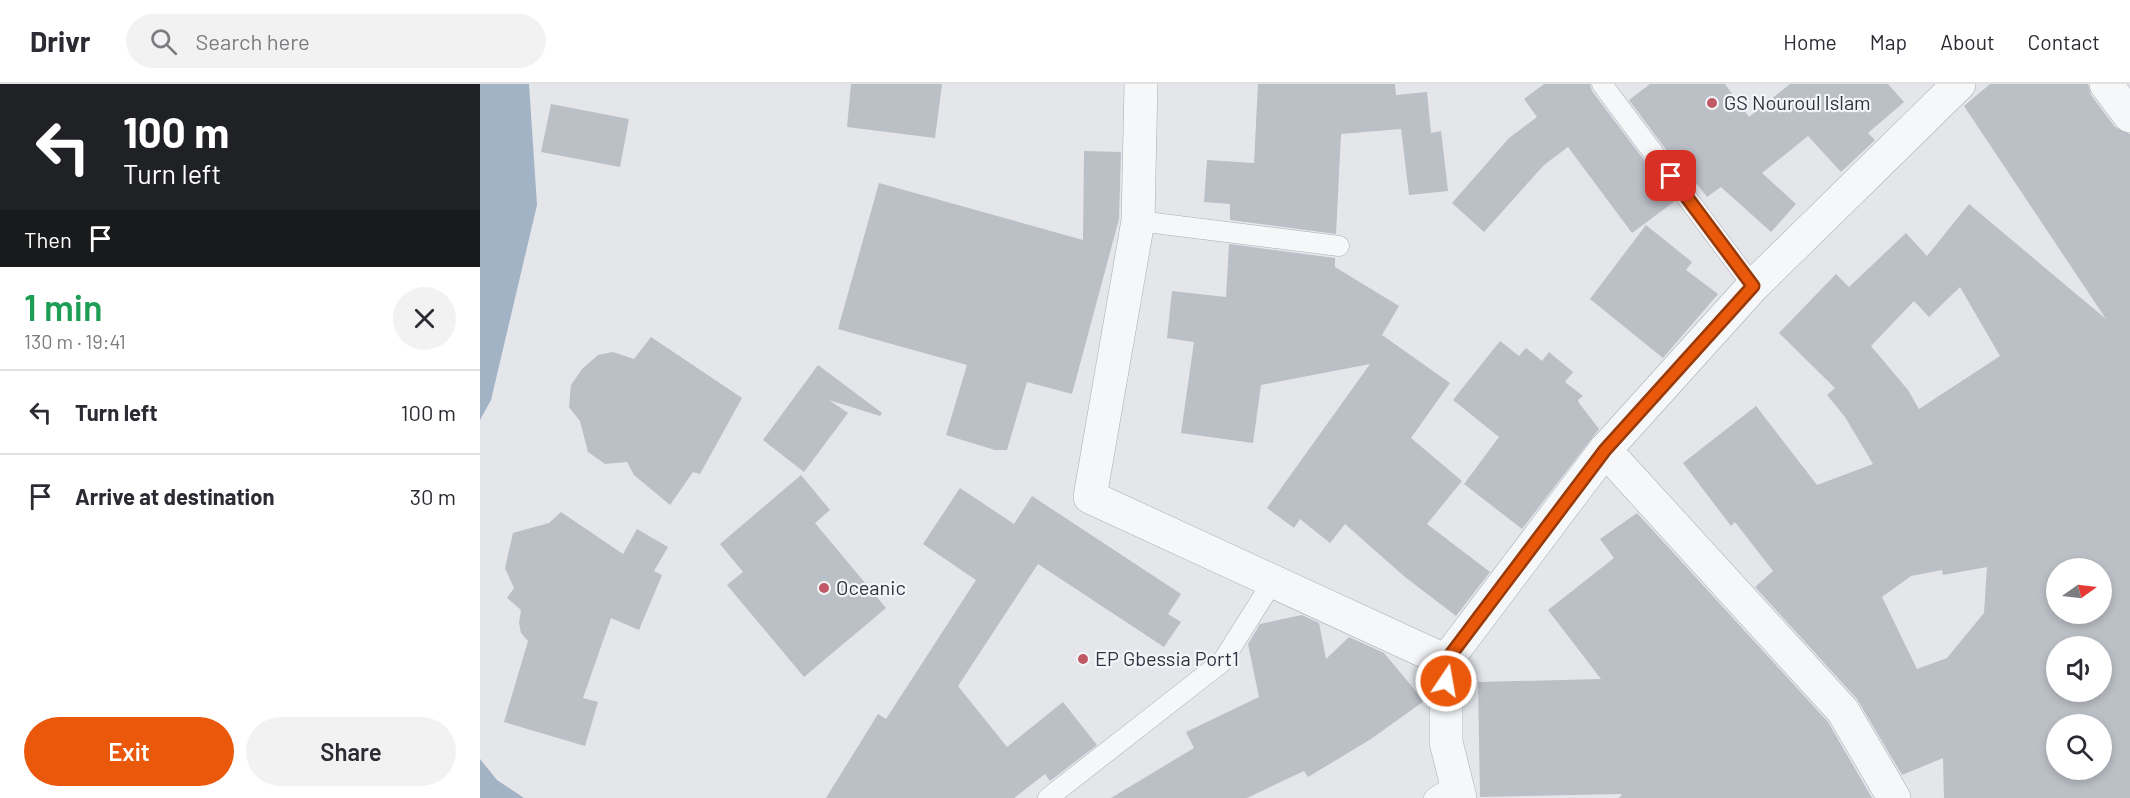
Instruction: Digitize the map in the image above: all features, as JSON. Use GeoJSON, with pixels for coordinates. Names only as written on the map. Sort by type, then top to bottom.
{"type":"FeatureCollection","features":[{"type":"Feature","properties":{"kind":"street"},"geometry":{"type":"LineString","coordinates":[[1141,84],[1138,221],[1090,497],[1446,661]]}},
{"type":"Feature","properties":{"kind":"street"},"geometry":{"type":"LineString","coordinates":[[1450,793],[1446,742],[1446,661],[1605,450],[1753,286],[1959,84]]}},
{"type":"Feature","properties":{"kind":"street"},"geometry":{"type":"LineString","coordinates":[[2106,84],[2130,116]]}},
{"type":"Feature","properties":{"kind":"street"},"geometry":{"type":"LineString","coordinates":[[1605,450],[1843,711],[1893,798]]}},
{"type":"Feature","properties":{"kind":"lane"},"geometry":{"type":"LineString","coordinates":[[1602,84],[1753,286]]}},
{"type":"Feature","properties":{"kind":"lane"},"geometry":{"type":"LineString","coordinates":[[1138,221],[1339,246]]}},
{"type":"Feature","properties":{"kind":"lane"},"geometry":{"type":"LineString","coordinates":[[1048,798],[1222,662],[1273,581]]}},
{"type":"Feature","properties":{"kind":"water"},"geometry":{"type":"Polygon","coordinates":[[[480,84],[529,84],[537,205],[491,400],[480,420],[480,84]]]}},
{"type":"Feature","properties":{"kind":"water"},"geometry":{"type":"Polygon","coordinates":[[[480,759],[497,780],[524,798],[480,798],[480,759]]]}},
{"type":"Feature","properties":{"kind":"building"},"geometry":{"type":"Polygon","coordinates":[[[851,84],[942,84],[935,138],[847,127],[851,84]]]}},
{"type":"Feature","properties":{"kind":"building"},"geometry":{"type":"Polygon","coordinates":[[[1258,84],[1395,84],[1396,95],[1427,92],[1431,133],[1441,131],[1448,191],[1409,195],[1401,129],[1341,134],[1336,234],[1230,220],[1230,204],[1204,202],[1207,160],[1254,163],[1258,84]]]}},
{"type":"Feature","properties":{"kind":"building"},"geometry":{"type":"Polygon","coordinates":[[[1544,84],[1590,84],[1592,91],[1675,201],[1632,233],[1568,147],[1544,165],[1484,232],[1452,203],[1509,138],[1537,117],[1524,99],[1544,84]]]}},
{"type":"Feature","properties":{"kind":"building"},"geometry":{"type":"Polygon","coordinates":[[[1650,84],[1725,84],[1749,117],[1790,84],[1888,84],[1904,102],[1868,133],[1875,140],[1841,172],[1808,136],[1762,173],[1796,204],[1771,232],[1721,187],[1707,197],[1697,184],[1694,187],[1629,100],[1650,84]]]}},
{"type":"Feature","properties":{"kind":"building"},"geometry":{"type":"Polygon","coordinates":[[[1990,84],[2088,84],[2091,95],[2115,127],[2130,134],[2130,798],[1944,798],[1943,758],[1902,775],[1857,699],[1755,587],[1773,571],[1735,522],[1731,526],[1683,463],[1756,406],[1817,485],[1873,464],[1845,417],[1827,395],[1835,388],[1779,333],[1836,274],[1849,287],[1906,233],[1927,256],[1969,204],[2106,319],[1964,106],[1990,84]],[[1960,287],[1929,317],[1914,301],[1871,346],[1908,390],[1919,409],[2000,356],[1960,287]],[[1987,567],[1943,575],[1942,570],[1911,576],[1882,597],[1917,669],[1947,658],[1984,613],[1987,567]]]}},
{"type":"Feature","properties":{"kind":"building"},"geometry":{"type":"Polygon","coordinates":[[[551,104],[629,119],[620,167],[541,152],[551,104]]]}},
{"type":"Feature","properties":{"kind":"building"},"geometry":{"type":"Polygon","coordinates":[[[1084,151],[1121,152],[1119,219],[1072,394],[1027,382],[1007,450],[995,450],[946,435],[967,365],[838,329],[879,183],[1083,240],[1084,151]]]}},
{"type":"Feature","properties":{"kind":"building"},"geometry":{"type":"Polygon","coordinates":[[[1646,225],[1692,262],[1686,270],[1718,294],[1663,358],[1590,299],[1646,225]]]}},
{"type":"Feature","properties":{"kind":"building"},"geometry":{"type":"Polygon","coordinates":[[[1229,244],[1335,258],[1335,267],[1399,306],[1382,335],[1450,383],[1411,438],[1462,481],[1427,524],[1490,572],[1456,616],[1405,577],[1345,524],[1330,543],[1300,519],[1294,528],[1267,508],[1370,364],[1261,385],[1253,443],[1181,433],[1194,342],[1167,338],[1172,291],[1226,297],[1229,244]]]}},
{"type":"Feature","properties":{"kind":"building"},"geometry":{"type":"Polygon","coordinates":[[[651,337],[742,398],[700,474],[693,472],[670,505],[634,475],[627,462],[605,464],[588,452],[580,421],[569,407],[571,385],[582,369],[598,355],[613,352],[634,359],[651,337]]]}},
{"type":"Feature","properties":{"kind":"building"},"geometry":{"type":"Polygon","coordinates":[[[1500,341],[1519,356],[1526,348],[1542,361],[1549,352],[1573,372],[1565,382],[1583,396],[1578,400],[1579,403],[1599,429],[1522,529],[1464,484],[1499,437],[1453,400],[1500,341]]]}},
{"type":"Feature","properties":{"kind":"building"},"geometry":{"type":"Polygon","coordinates":[[[818,365],[882,413],[880,416],[829,400],[848,413],[804,472],[763,440],[818,365]]]}},
{"type":"Feature","properties":{"kind":"building"},"geometry":{"type":"Polygon","coordinates":[[[801,475],[830,510],[815,523],[886,608],[804,677],[727,585],[743,572],[720,544],[801,475]]]}},
{"type":"Feature","properties":{"kind":"building"},"geometry":{"type":"Polygon","coordinates":[[[960,488],[1014,524],[1032,496],[1181,594],[1168,614],[1181,622],[1164,647],[1038,564],[958,686],[1007,747],[1063,702],[1097,745],[1050,781],[1045,774],[1014,798],[826,798],[878,714],[886,719],[976,580],[923,544],[960,488]]]}},
{"type":"Feature","properties":{"kind":"building"},"geometry":{"type":"Polygon","coordinates":[[[561,512],[623,554],[637,529],[668,547],[654,571],[662,575],[639,630],[611,618],[583,698],[598,702],[585,746],[504,722],[528,641],[521,633],[519,623],[521,610],[507,598],[514,588],[505,568],[513,533],[549,523],[561,512]]]}},
{"type":"Feature","properties":{"kind":"building"},"geometry":{"type":"Polygon","coordinates":[[[1637,513],[1828,722],[1872,798],[1619,798],[1622,794],[1480,797],[1478,682],[1601,679],[1548,610],[1614,558],[1600,539],[1637,513]]]}},
{"type":"Feature","properties":{"kind":"building"},"geometry":{"type":"Polygon","coordinates":[[[1302,615],[1319,623],[1326,659],[1349,637],[1384,653],[1424,701],[1371,739],[1308,777],[1304,771],[1247,798],[1111,798],[1194,748],[1186,732],[1259,697],[1248,644],[1260,624],[1302,615]]]}},
{"type":"Feature","properties":{"kind":"place","name":"GS Nouroul Islam"},"geometry":{"type":"Point","coordinates":[1712,103]}},
{"type":"Feature","properties":{"kind":"place","name":"Oceanic"},"geometry":{"type":"Point","coordinates":[824,588]}},
{"type":"Feature","properties":{"kind":"place","name":"EP Gbessia Port1"},"geometry":{"type":"Point","coordinates":[1083,659]}},
{"type":"Feature","properties":{"kind":"route"},"geometry":{"type":"LineString","coordinates":[[1446,681],[1446,661],[1605,450],[1753,286],[1671,176]]}}]}
